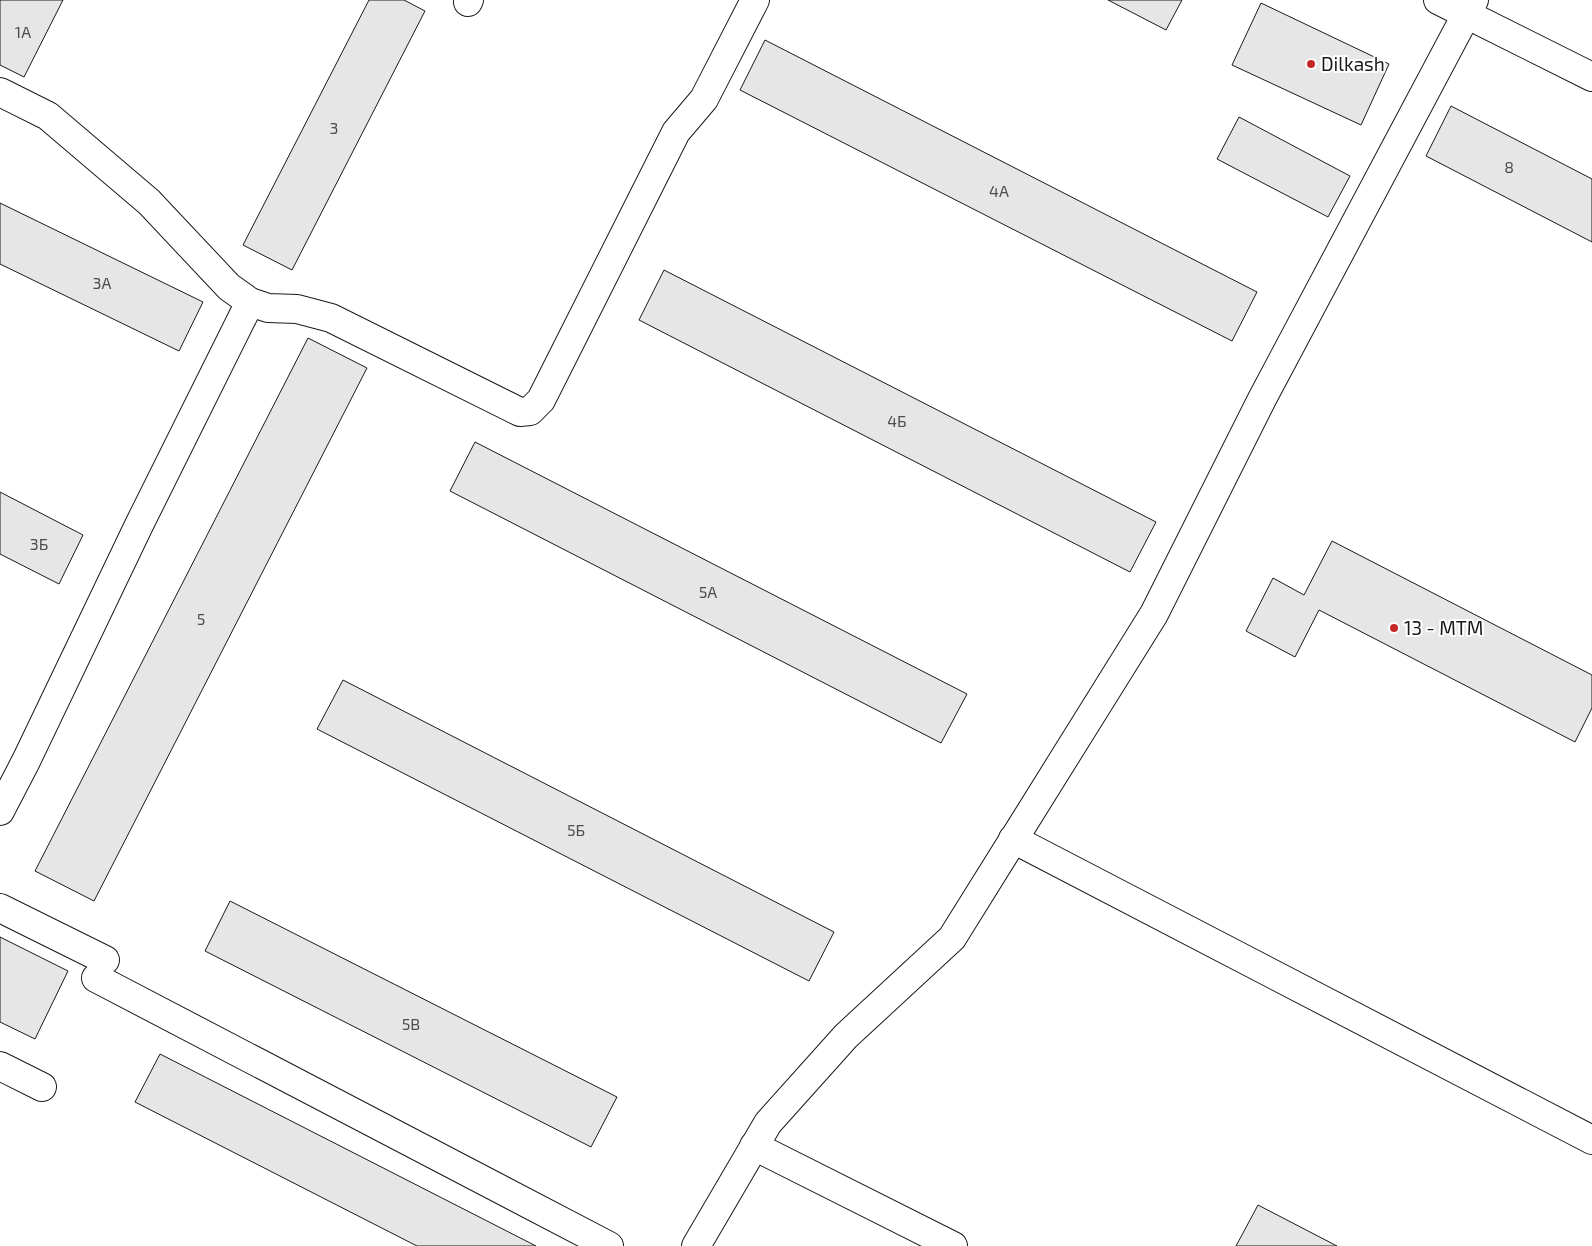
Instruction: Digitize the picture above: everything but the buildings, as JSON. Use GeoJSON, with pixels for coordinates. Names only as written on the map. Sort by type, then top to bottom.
{"type":"FeatureCollection","features":[{"type":"Feature","properties":{"kind":"street"},"geometry":{"type":"LineString","coordinates":[[0,92],[48,116],[142,196],[229,287],[250,302],[268,308],[297,309],[331,318],[520,412],[530,411],[541,400],[676,132],[704,99],[755,0]]}},
{"type":"Feature","properties":{"kind":"street"},"geometry":{"type":"LineString","coordinates":[[1438,0],[1470,7],[1592,77]]}},
{"type":"Feature","properties":{"kind":"street"},"geometry":{"type":"LineString","coordinates":[[696,1246],[768,1123],[846,1036],[952,938],[1154,614],[1262,399],[1470,7]]}},
{"type":"Feature","properties":{"kind":"street"},"geometry":{"type":"LineString","coordinates":[[0,811],[250,302]]}},
{"type":"Feature","properties":{"kind":"street"},"geometry":{"type":"LineString","coordinates":[[1013,839],[1592,1140]]}},
{"type":"Feature","properties":{"kind":"street"},"geometry":{"type":"LineString","coordinates":[[0,908],[101,969],[609,1246]]}},
{"type":"Feature","properties":{"kind":"street"},"geometry":{"type":"LineString","coordinates":[[0,1066],[42,1087]]}},
{"type":"Feature","properties":{"kind":"street"},"geometry":{"type":"LineString","coordinates":[[754,1146],[953,1246]]}},
{"type":"Feature","properties":{"kind":"place","name":"Dilkash"},"geometry":{"type":"Point","coordinates":[1311,64]}},
{"type":"Feature","properties":{"kind":"place","name":"13 - MTM"},"geometry":{"type":"Point","coordinates":[1394,628]}}]}
